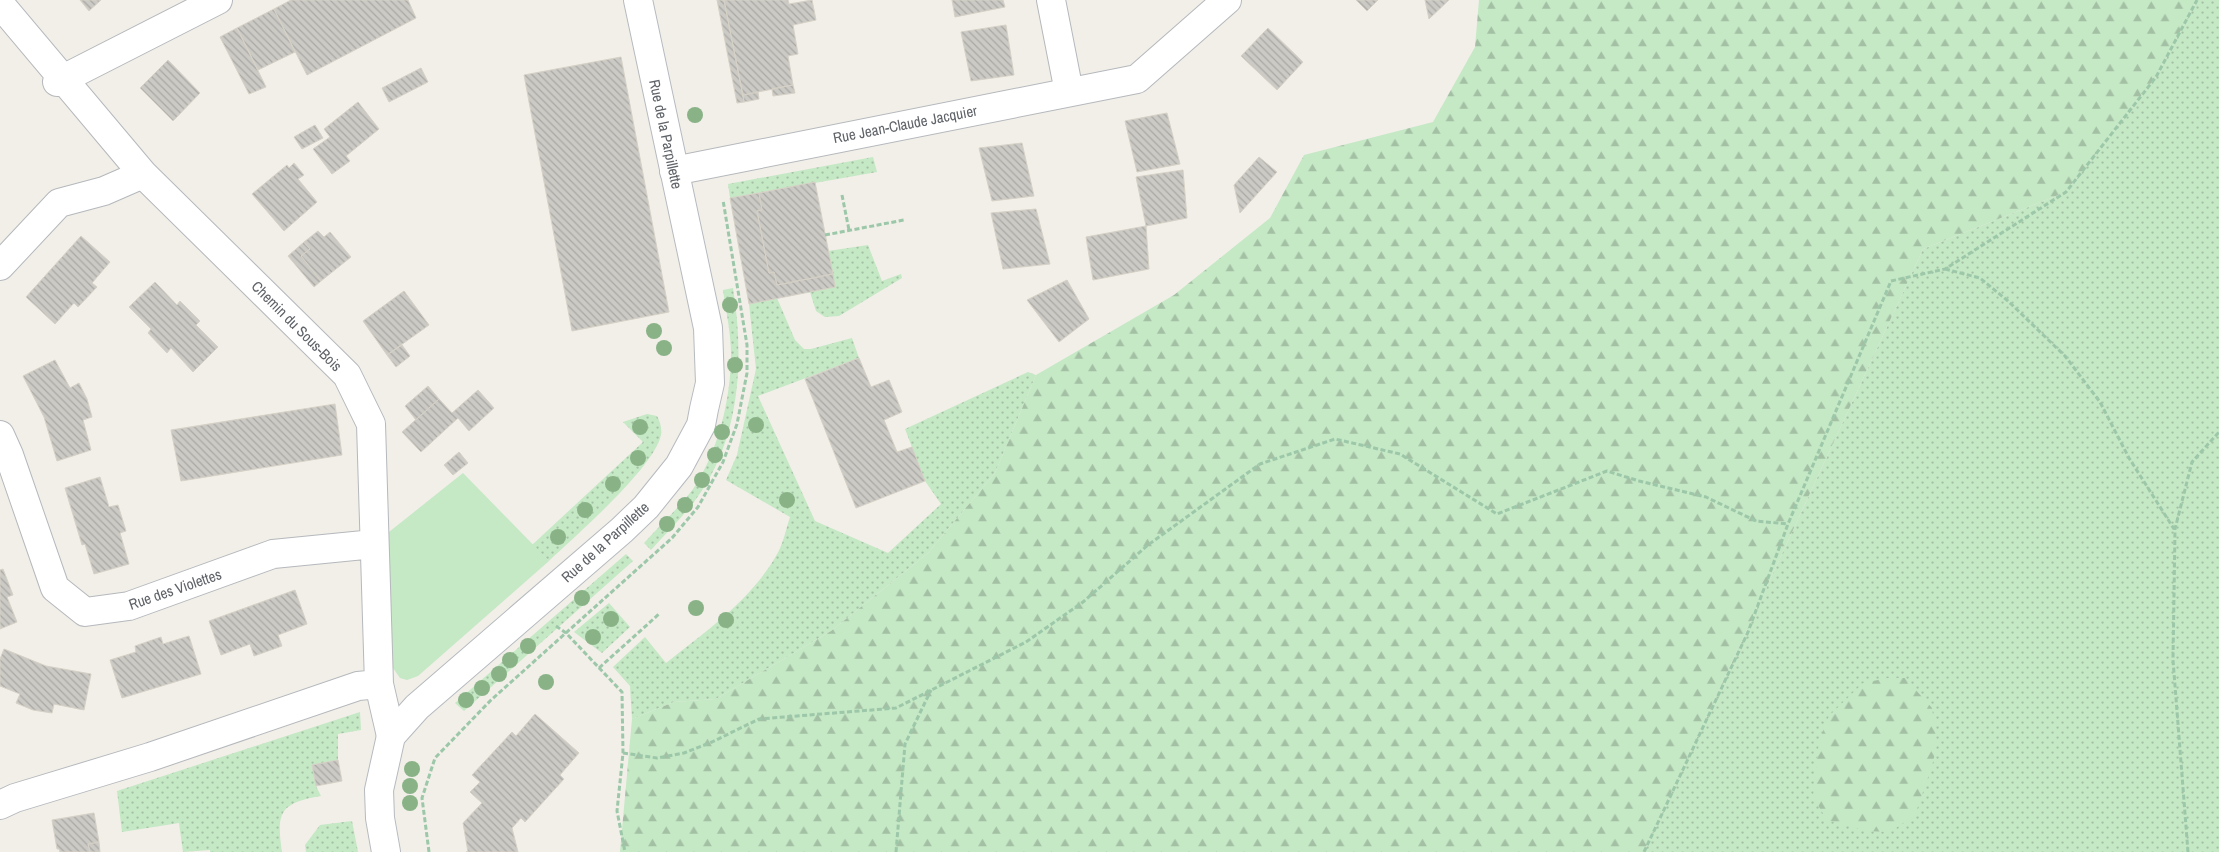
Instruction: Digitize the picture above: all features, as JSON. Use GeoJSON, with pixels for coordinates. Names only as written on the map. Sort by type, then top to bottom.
{"type":"FeatureCollection","features":[{"type":"Feature","properties":{"kind":"street"},"geometry":{"type":"LineString","coordinates":[[59,80],[218,0]]}},
{"type":"Feature","properties":{"kind":"street","name":"Rue de la Parpillette"},"geometry":{"type":"LineString","coordinates":[[386,852],[380,818],[379,790],[391,736],[417,706],[646,507],[679,466],[701,426],[710,383],[708,328],[638,0]]}},
{"type":"Feature","properties":{"kind":"street"},"geometry":{"type":"LineString","coordinates":[[1051,0],[1069,92]]}},
{"type":"Feature","properties":{"kind":"street","name":"Rue Jean-Claude Jacquier"},"geometry":{"type":"LineString","coordinates":[[674,171],[1138,79],[1227,0]]}},
{"type":"Feature","properties":{"kind":"street","name":"Chemin du Sous-Bois"},"geometry":{"type":"LineString","coordinates":[[0,4],[59,80],[142,174],[347,375],[371,424],[374,468],[374,544],[379,684],[391,736]]}},
{"type":"Feature","properties":{"kind":"street"},"geometry":{"type":"LineString","coordinates":[[0,266],[59,203],[104,191],[142,174]]}},
{"type":"Feature","properties":{"kind":"street","name":"Rue des Violettes"},"geometry":{"type":"LineString","coordinates":[[0,435],[55,588],[85,612],[129,606],[273,554],[374,544]]}},
{"type":"Feature","properties":{"kind":"street"},"geometry":{"type":"LineString","coordinates":[[8,802],[150,757],[358,686],[379,684]]}},
{"type":"Feature","properties":{"kind":"path"},"geometry":{"type":"LineString","coordinates":[[1644,852],[1748,632],[1788,524],[1891,281],[1945,268],[2066,192],[2156,77],[2197,0]]}},
{"type":"Feature","properties":{"kind":"path"},"geometry":{"type":"LineString","coordinates":[[842,195],[849,230]]}},
{"type":"Feature","properties":{"kind":"path"},"geometry":{"type":"LineString","coordinates":[[825,235],[904,220]]}},
{"type":"Feature","properties":{"kind":"path"},"geometry":{"type":"LineString","coordinates":[[1945,268],[1980,278],[2008,301],[2065,356],[2100,402],[2129,458],[2175,529]]}},
{"type":"Feature","properties":{"kind":"path"},"geometry":{"type":"LineString","coordinates":[[2188,852],[2172,660],[2175,529],[2192,462],[2219,432]]}},
{"type":"Feature","properties":{"kind":"path"},"geometry":{"type":"LineString","coordinates":[[623,753],[657,758],[684,753],[712,742],[759,719],[896,708],[1026,642],[1082,602],[1148,545],[1260,464],[1335,440],[1400,454],[1497,514],[1607,471],[1639,481],[1706,497],[1756,522],[1788,524]]}},
{"type":"Feature","properties":{"kind":"path"},"geometry":{"type":"LineString","coordinates":[[536,604],[622,692],[623,753],[617,811],[625,852]]}},
{"type":"Feature","properties":{"kind":"path"},"geometry":{"type":"LineString","coordinates":[[600,668],[658,614]]}},
{"type":"Feature","properties":{"kind":"path"},"geometry":{"type":"LineString","coordinates":[[896,852],[905,744],[931,690]]}},
{"type":"Feature","properties":{"kind":"path"},"geometry":{"type":"LineString","coordinates":[[429,852],[422,798],[435,758]]}},
{"type":"Feature","properties":{"kind":"green space"},"geometry":{"type":"Polygon","coordinates":[[[1479,0],[2197,0],[2156,77],[2066,192],[1923,249],[1644,852],[620,852],[632,719],[674,702],[716,699],[831,631],[928,553],[995,473],[1036,375],[1174,295],[1270,218],[1304,155],[1433,122],[1475,47],[1479,0]]]}},
{"type":"Feature","properties":{"kind":"green space"},"geometry":{"type":"Polygon","coordinates":[[[2197,0],[2219,0],[2219,852],[1644,852],[1923,249],[2066,192],[2156,77],[2197,0]]]}},
{"type":"Feature","properties":{"kind":"green space"},"geometry":{"type":"Polygon","coordinates":[[[873,157],[877,172],[730,198],[728,184],[873,157]]]}},
{"type":"Feature","properties":{"kind":"green space"},"geometry":{"type":"Polygon","coordinates":[[[868,245],[882,281],[901,274],[902,278],[839,316],[825,317],[816,311],[810,292],[828,251],[868,245]]]}},
{"type":"Feature","properties":{"kind":"green space"},"geometry":{"type":"Polygon","coordinates":[[[733,288],[738,340],[738,367],[732,419],[714,469],[701,492],[684,515],[651,550],[644,543],[676,510],[693,489],[716,442],[726,407],[731,354],[723,290],[733,288]]]}},
{"type":"Feature","properties":{"kind":"green space"},"geometry":{"type":"Polygon","coordinates":[[[777,298],[795,340],[804,349],[811,349],[852,338],[859,358],[758,396],[815,521],[888,553],[941,504],[925,481],[905,429],[1028,372],[1036,375],[995,473],[928,553],[831,631],[716,699],[674,702],[632,719],[630,686],[613,667],[645,637],[666,663],[712,627],[740,601],[765,572],[782,542],[790,517],[726,480],[737,455],[756,369],[749,304],[777,298]]]}},
{"type":"Feature","properties":{"kind":"green space"},"geometry":{"type":"Polygon","coordinates":[[[647,414],[657,416],[660,425],[661,435],[655,449],[644,465],[612,501],[549,561],[532,545],[643,442],[623,422],[647,414]]]}},
{"type":"Feature","properties":{"kind":"green space"},"geometry":{"type":"Polygon","coordinates":[[[463,473],[549,561],[418,676],[407,680],[400,678],[393,668],[390,658],[387,546],[389,532],[463,473]]]}},
{"type":"Feature","properties":{"kind":"green space"},"geometry":{"type":"Polygon","coordinates":[[[626,554],[633,561],[464,711],[455,703],[626,554]]]}},
{"type":"Feature","properties":{"kind":"green space"},"geometry":{"type":"Polygon","coordinates":[[[609,603],[630,627],[602,653],[574,632],[609,603]]]}},
{"type":"Feature","properties":{"kind":"green space"},"geometry":{"type":"Polygon","coordinates":[[[1888,678],[1905,678],[1932,708],[1937,744],[1932,766],[1915,815],[1890,832],[1866,831],[1827,820],[1813,797],[1819,741],[1829,716],[1863,683],[1888,678]]]}},
{"type":"Feature","properties":{"kind":"green space"},"geometry":{"type":"Polygon","coordinates":[[[360,712],[361,730],[338,734],[338,760],[312,765],[316,786],[321,796],[297,802],[289,806],[284,812],[280,827],[282,852],[210,852],[210,850],[183,852],[179,823],[122,832],[117,791],[360,712]]]}},
{"type":"Feature","properties":{"kind":"green space"},"geometry":{"type":"Polygon","coordinates":[[[352,821],[358,852],[306,852],[305,845],[320,825],[352,821]]]}},
{"type":"Feature","properties":{"kind":"building"},"geometry":{"type":"Polygon","coordinates":[[[80,0],[101,0],[89,11],[80,0]]]}},
{"type":"Feature","properties":{"kind":"building"},"geometry":{"type":"Polygon","coordinates":[[[291,0],[408,0],[416,18],[307,75],[274,9],[291,0]]]}},
{"type":"Feature","properties":{"kind":"building"},"geometry":{"type":"Polygon","coordinates":[[[717,0],[724,0],[744,102],[737,103],[717,0]]]}},
{"type":"Feature","properties":{"kind":"building"},"geometry":{"type":"Polygon","coordinates":[[[724,0],[788,0],[789,4],[812,0],[816,20],[793,25],[798,54],[788,56],[793,85],[743,95],[724,0]]]}},
{"type":"Feature","properties":{"kind":"building"},"geometry":{"type":"Polygon","coordinates":[[[952,0],[1003,0],[1005,7],[955,17],[952,0]]]}},
{"type":"Feature","properties":{"kind":"building"},"geometry":{"type":"Polygon","coordinates":[[[1356,0],[1378,0],[1367,11],[1356,0]]]}},
{"type":"Feature","properties":{"kind":"building"},"geometry":{"type":"Polygon","coordinates":[[[1425,0],[1449,0],[1429,19],[1425,0]]]}},
{"type":"Feature","properties":{"kind":"building"},"geometry":{"type":"Polygon","coordinates":[[[274,9],[295,52],[258,70],[237,28],[274,9]]]}},
{"type":"Feature","properties":{"kind":"building"},"geometry":{"type":"Polygon","coordinates":[[[1006,25],[1014,75],[971,81],[961,32],[1006,25]]]}},
{"type":"Feature","properties":{"kind":"building"},"geometry":{"type":"Polygon","coordinates":[[[237,28],[266,87],[249,94],[220,37],[237,28]]]}},
{"type":"Feature","properties":{"kind":"building"},"geometry":{"type":"Polygon","coordinates":[[[1268,28],[1303,62],[1277,90],[1241,56],[1268,28]]]}},
{"type":"Feature","properties":{"kind":"building"},"geometry":{"type":"Polygon","coordinates":[[[621,57],[669,312],[572,331],[524,75],[621,57]]]}},
{"type":"Feature","properties":{"kind":"building"},"geometry":{"type":"Polygon","coordinates":[[[168,60],[200,93],[173,121],[140,88],[168,60]]]}},
{"type":"Feature","properties":{"kind":"building"},"geometry":{"type":"Polygon","coordinates":[[[421,68],[428,82],[389,102],[382,88],[421,68]]]}},
{"type":"Feature","properties":{"kind":"building"},"geometry":{"type":"Polygon","coordinates":[[[793,85],[795,93],[773,96],[772,89],[793,85]]]}},
{"type":"Feature","properties":{"kind":"building"},"geometry":{"type":"Polygon","coordinates":[[[758,92],[759,99],[744,102],[743,95],[758,92]]]}},
{"type":"Feature","properties":{"kind":"building"},"geometry":{"type":"Polygon","coordinates":[[[358,102],[379,129],[346,156],[350,161],[332,174],[313,149],[330,137],[324,129],[358,102]]]}},
{"type":"Feature","properties":{"kind":"building"},"geometry":{"type":"Polygon","coordinates":[[[1167,113],[1180,164],[1137,172],[1125,121],[1167,113]]]}},
{"type":"Feature","properties":{"kind":"building"},"geometry":{"type":"Polygon","coordinates":[[[315,125],[323,138],[302,149],[294,137],[315,125]]]}},
{"type":"Feature","properties":{"kind":"building"},"geometry":{"type":"Polygon","coordinates":[[[1022,143],[1034,196],[992,201],[979,148],[1022,143]]]}},
{"type":"Feature","properties":{"kind":"building"},"geometry":{"type":"Polygon","coordinates":[[[1259,157],[1277,172],[1240,213],[1234,185],[1259,157]]]}},
{"type":"Feature","properties":{"kind":"building"},"geometry":{"type":"Polygon","coordinates":[[[294,163],[304,175],[298,179],[317,202],[284,231],[252,194],[287,165],[289,168],[294,163]]]}},
{"type":"Feature","properties":{"kind":"building"},"geometry":{"type":"Polygon","coordinates":[[[1183,170],[1187,218],[1146,226],[1136,177],[1183,170]]]}},
{"type":"Feature","properties":{"kind":"building"},"geometry":{"type":"Polygon","coordinates":[[[815,182],[833,274],[777,285],[774,272],[769,273],[757,211],[762,210],[759,193],[815,182]]]}},
{"type":"Feature","properties":{"kind":"building"},"geometry":{"type":"Polygon","coordinates":[[[759,193],[762,210],[757,211],[769,273],[774,272],[777,285],[833,274],[835,287],[749,304],[730,198],[759,193]]]}},
{"type":"Feature","properties":{"kind":"building"},"geometry":{"type":"Polygon","coordinates":[[[1036,209],[1050,264],[1003,269],[991,213],[1036,209]]]}},
{"type":"Feature","properties":{"kind":"building"},"geometry":{"type":"Polygon","coordinates":[[[1146,226],[1149,269],[1093,280],[1086,237],[1146,226]]]}},
{"type":"Feature","properties":{"kind":"building"},"geometry":{"type":"Polygon","coordinates":[[[318,231],[324,237],[330,232],[351,257],[321,281],[301,256],[310,249],[304,242],[318,231]]]}},
{"type":"Feature","properties":{"kind":"building"},"geometry":{"type":"Polygon","coordinates":[[[81,236],[110,262],[92,283],[97,287],[78,307],[74,303],[55,324],[26,297],[81,236]]]}},
{"type":"Feature","properties":{"kind":"building"},"geometry":{"type":"Polygon","coordinates":[[[304,242],[310,249],[301,256],[321,281],[314,287],[288,256],[304,242]]]}},
{"type":"Feature","properties":{"kind":"building"},"geometry":{"type":"Polygon","coordinates":[[[1067,280],[1089,319],[1059,342],[1027,300],[1067,280]]]}},
{"type":"Feature","properties":{"kind":"building"},"geometry":{"type":"Polygon","coordinates":[[[155,282],[177,305],[180,301],[200,321],[196,325],[218,347],[193,372],[171,348],[167,353],[148,333],[151,329],[129,307],[155,282]]]}},
{"type":"Feature","properties":{"kind":"building"},"geometry":{"type":"Polygon","coordinates":[[[404,291],[429,325],[387,355],[363,321],[404,291]]]}},
{"type":"Feature","properties":{"kind":"building"},"geometry":{"type":"Polygon","coordinates":[[[402,345],[410,356],[396,367],[387,355],[402,345]]]}},
{"type":"Feature","properties":{"kind":"building"},"geometry":{"type":"Polygon","coordinates":[[[859,358],[871,387],[889,380],[902,412],[884,420],[897,452],[912,447],[925,481],[856,508],[805,379],[859,358]]]}},
{"type":"Feature","properties":{"kind":"building"},"geometry":{"type":"Polygon","coordinates":[[[55,360],[70,388],[79,383],[87,399],[92,417],[83,420],[91,450],[57,461],[44,417],[23,376],[55,360]]]}},
{"type":"Feature","properties":{"kind":"building"},"geometry":{"type":"Polygon","coordinates":[[[428,386],[439,399],[416,420],[405,406],[428,386]]]}},
{"type":"Feature","properties":{"kind":"building"},"geometry":{"type":"Polygon","coordinates":[[[478,390],[494,408],[469,431],[458,418],[421,452],[402,432],[439,399],[452,413],[478,390]]]}},
{"type":"Feature","properties":{"kind":"building"},"geometry":{"type":"Polygon","coordinates":[[[335,404],[342,455],[181,481],[171,430],[335,404]]]}},
{"type":"Feature","properties":{"kind":"building"},"geometry":{"type":"Polygon","coordinates":[[[459,452],[468,463],[453,475],[444,465],[459,452]]]}},
{"type":"Feature","properties":{"kind":"building"},"geometry":{"type":"Polygon","coordinates":[[[100,477],[109,507],[118,505],[126,531],[120,533],[129,564],[94,574],[85,544],[82,545],[65,488],[100,477]]]}},
{"type":"Feature","properties":{"kind":"building"},"geometry":{"type":"Polygon","coordinates":[[[3,569],[13,595],[7,597],[17,622],[0,629],[0,570],[3,569]]]}},
{"type":"Feature","properties":{"kind":"building"},"geometry":{"type":"Polygon","coordinates":[[[295,590],[307,624],[278,635],[282,646],[254,656],[250,644],[221,655],[209,621],[295,590]]]}},
{"type":"Feature","properties":{"kind":"building"},"geometry":{"type":"Polygon","coordinates":[[[189,636],[201,674],[122,698],[110,660],[136,652],[135,646],[161,637],[163,644],[189,636]]]}},
{"type":"Feature","properties":{"kind":"building"},"geometry":{"type":"Polygon","coordinates":[[[4,649],[46,666],[91,674],[84,710],[54,704],[52,713],[33,710],[16,703],[20,694],[0,686],[0,659],[4,649]]]}},
{"type":"Feature","properties":{"kind":"building"},"geometry":{"type":"Polygon","coordinates":[[[535,714],[579,753],[560,775],[564,779],[525,822],[521,818],[512,828],[518,852],[468,852],[463,823],[482,803],[470,792],[480,782],[472,775],[512,732],[516,736],[535,714]]]}},
{"type":"Feature","properties":{"kind":"building"},"geometry":{"type":"Polygon","coordinates":[[[338,760],[342,781],[316,786],[312,765],[338,760]]]}},
{"type":"Feature","properties":{"kind":"building"},"geometry":{"type":"Polygon","coordinates":[[[94,813],[99,842],[88,844],[90,852],[60,852],[57,849],[52,820],[94,813]]]}},
{"type":"Feature","properties":{"kind":"building"},"geometry":{"type":"Polygon","coordinates":[[[99,842],[100,852],[90,852],[88,844],[99,842]]]}}]}
